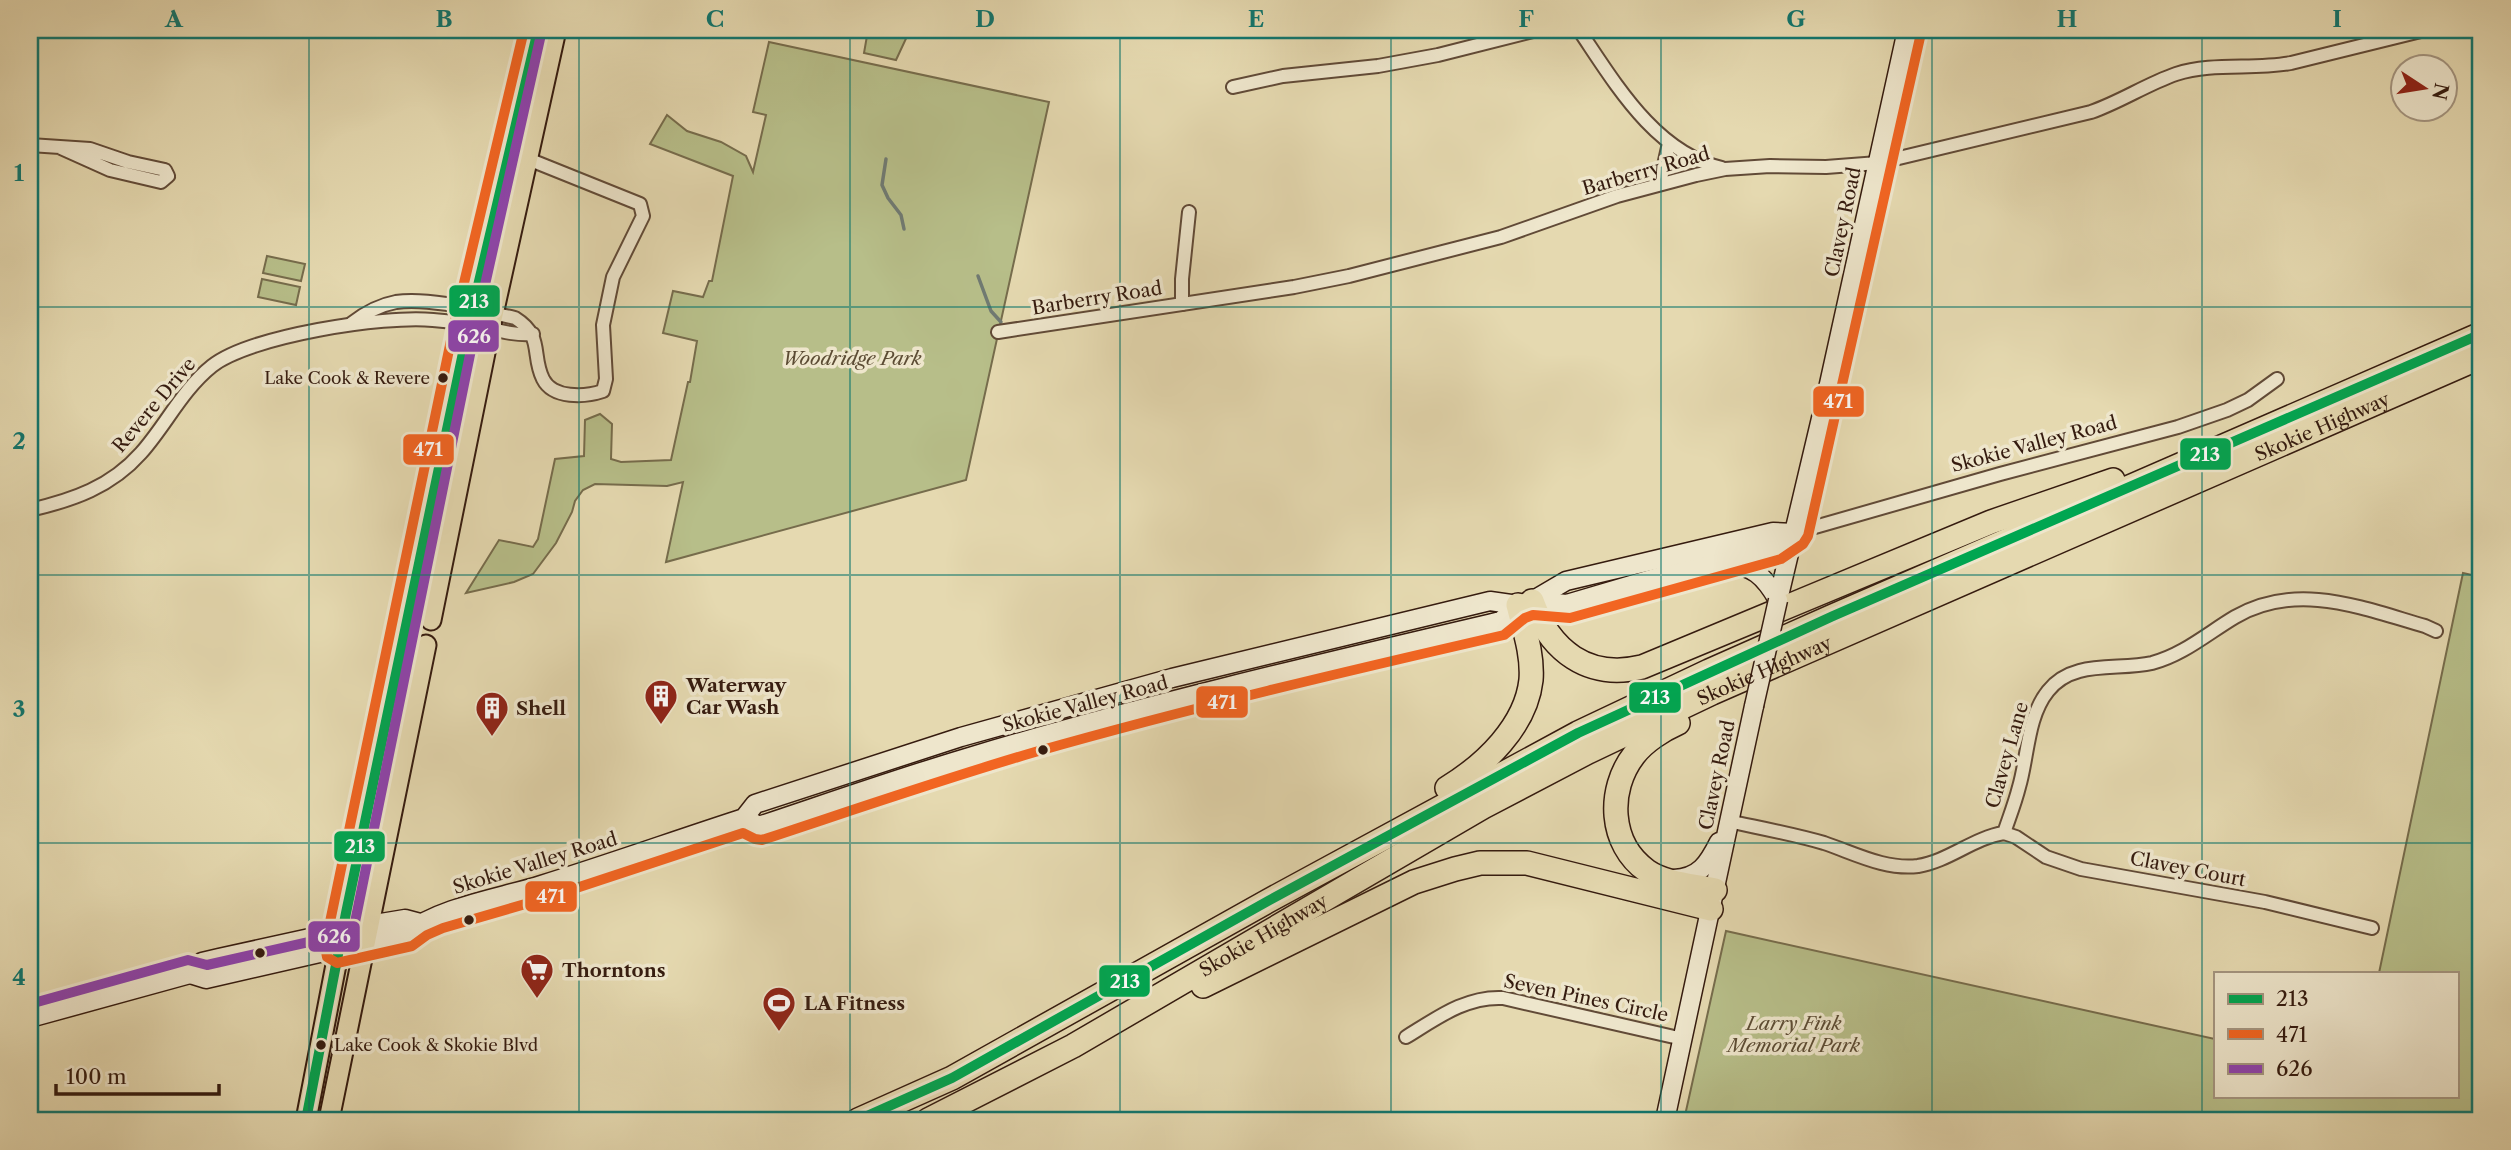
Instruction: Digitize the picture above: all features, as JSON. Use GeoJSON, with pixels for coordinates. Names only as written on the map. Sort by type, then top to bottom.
{"type":"FeatureCollection","features":[{"type":"Feature","properties":{"kind":"highway","name":"Skokie Highway"},"geometry":{"type":"LineString","coordinates":[[858,1120],[952,1078],[1508,769],[1578,733],[1709,671],[2481,334]]}},
{"type":"Feature","properties":{"kind":"highway","name":"Skokie Highway"},"geometry":{"type":"LineString","coordinates":[[928,1120],[1073,1046],[1483,807],[1576,758],[1712,693],[2481,357]]}},
{"type":"Feature","properties":{"kind":"highway"},"geometry":{"type":"LineString","coordinates":[[1525,603],[1570,656],[1586,666],[1622,672],[1642,667],[2003,517],[2094,487],[2233,435],[2262,430]]}},
{"type":"Feature","properties":{"kind":"highway"},"geometry":{"type":"LineString","coordinates":[[1713,900],[1648,871],[1628,850],[1618,829],[1615,804],[1616,792],[1624,770],[1635,753],[1669,727],[1870,635],[1947,591]]}},
{"type":"Feature","properties":{"kind":"highway"},"geometry":{"type":"LineString","coordinates":[[1303,882],[1349,849],[1471,772],[1503,739],[1522,709],[1531,680],[1525,603]]}},
{"type":"Feature","properties":{"kind":"highway"},"geometry":{"type":"LineString","coordinates":[[1073,1046],[1153,1011],[1401,888],[1480,863],[1527,863],[1713,900]]}},
{"type":"Feature","properties":{"kind":"main road"},"geometry":{"type":"LineString","coordinates":[[407,628],[471,317],[538,30]]}},
{"type":"Feature","properties":{"kind":"main road"},"geometry":{"type":"LineString","coordinates":[[431,620],[492,321],[556,30]]}},
{"type":"Feature","properties":{"kind":"main road","name":"Clavey Road"},"geometry":{"type":"LineString","coordinates":[[1665,1120],[1728,822],[1907,30]]}},
{"type":"Feature","properties":{"kind":"main road","name":"Skokie Valley Road"},"geometry":{"type":"LineString","coordinates":[[744,818],[759,826],[967,758],[1282,674],[1501,621],[1525,603],[1566,581],[1773,532],[1794,533]]}},
{"type":"Feature","properties":{"kind":"main road","name":"Skokie Valley Road"},"geometry":{"type":"LineString","coordinates":[[341,940],[365,944],[407,933],[420,923],[438,915],[542,885],[744,818],[755,804],[961,737],[1049,712],[1172,678],[1490,600],[1567,604],[1774,547],[1794,533]]}},
{"type":"Feature","properties":{"kind":"main road"},"geometry":{"type":"LineString","coordinates":[[1723,560],[1744,565],[1761,575],[1778,600]]}},
{"type":"Feature","properties":{"kind":"main road"},"geometry":{"type":"LineString","coordinates":[[329,1120],[426,645]]}},
{"type":"Feature","properties":{"kind":"main road"},"geometry":{"type":"LineString","coordinates":[[306,1120],[402,652]]}},
{"type":"Feature","properties":{"kind":"main road"},"geometry":{"type":"LineString","coordinates":[[1049,712],[1054,734]]}},
{"type":"Feature","properties":{"kind":"main road"},"geometry":{"type":"LineString","coordinates":[[961,737],[967,758]]}},
{"type":"Feature","properties":{"kind":"main road"},"geometry":{"type":"LineString","coordinates":[[1664,879],[1689,878],[1698,873],[1711,858],[1728,822]]}},
{"type":"Feature","properties":{"kind":"main road","name":"Skokie Valley Road"},"geometry":{"type":"LineString","coordinates":[[341,940],[369,925],[404,919],[420,923]]}},
{"type":"Feature","properties":{"kind":"main road"},"geometry":{"type":"LineString","coordinates":[[30,1018],[190,974],[206,979],[341,940]]}},
{"type":"Feature","properties":{"kind":"street"},"geometry":{"type":"LineString","coordinates":[[1233,87],[1283,76],[1366,68],[1438,55],[1537,30]]}},
{"type":"Feature","properties":{"kind":"street"},"geometry":{"type":"LineString","coordinates":[[1579,30],[1646,121],[1669,143],[1707,165],[1726,169]]}},
{"type":"Feature","properties":{"kind":"street","name":"Barberry Road"},"geometry":{"type":"LineString","coordinates":[[998,332],[1305,285],[1446,253],[1660,183],[1726,169],[1878,163],[2091,112],[2175,75],[2215,68],[2270,67],[2425,30]]}},
{"type":"Feature","properties":{"kind":"street"},"geometry":{"type":"LineString","coordinates":[[1660,183],[1669,143]]}},
{"type":"Feature","properties":{"kind":"street"},"geometry":{"type":"LineString","coordinates":[[30,145],[98,151],[128,162],[165,170],[168,176],[161,182],[110,170],[61,148]]}},
{"type":"Feature","properties":{"kind":"street","name":"Revere Drive"},"geometry":{"type":"LineString","coordinates":[[352,323],[365,313],[395,302],[418,301],[492,321],[521,335],[533,334],[544,380],[553,390],[588,396],[603,391],[606,380],[603,325],[613,277],[643,216],[640,204],[528,159]]}},
{"type":"Feature","properties":{"kind":"street"},"geometry":{"type":"LineString","coordinates":[[1182,304],[1189,212]]}},
{"type":"Feature","properties":{"kind":"street","name":"Revere Drive"},"geometry":{"type":"LineString","coordinates":[[30,510],[94,491],[118,474],[142,452],[179,400],[212,365],[252,345],[352,323],[471,317]]}},
{"type":"Feature","properties":{"kind":"street","name":"Skokie Valley Road"},"geometry":{"type":"LineString","coordinates":[[1794,533],[2178,427],[2248,400],[2277,379]]}},
{"type":"Feature","properties":{"kind":"street","name":"Clavey Lane"},"geometry":{"type":"LineString","coordinates":[[1728,822],[1824,844],[1885,864],[1914,866],[1948,856],[1986,836],[2004,833],[2020,787],[2033,722],[2043,697],[2056,682],[2075,671],[2129,666],[2166,658],[2259,604],[2271,601],[2309,598],[2352,605],[2436,631]]}},
{"type":"Feature","properties":{"kind":"street","name":"Clavey Court"},"geometry":{"type":"LineString","coordinates":[[2004,833],[2016,837],[2046,857],[2081,869],[2265,902],[2372,928]]}},
{"type":"Feature","properties":{"kind":"street","name":"Seven Pines Circle"},"geometry":{"type":"LineString","coordinates":[[1406,1037],[1467,1002],[1486,997],[1503,998],[1683,1039]]}},
{"type":"Feature","properties":{"kind":"green space"},"geometry":{"type":"Polygon","coordinates":[[[868,30],[910,30],[896,60],[864,53],[868,30]]]}},
{"type":"Feature","properties":{"kind":"green space","name":"Woodridge Park"},"geometry":{"type":"Polygon","coordinates":[[[769,42],[1049,102],[966,480],[666,562],[683,482],[667,486],[595,484],[583,490],[575,501],[556,543],[533,574],[514,582],[466,593],[499,540],[533,547],[538,539],[555,459],[584,456],[585,420],[600,414],[612,424],[611,459],[621,462],[671,460],[697,341],[663,333],[673,291],[703,297],[709,281],[712,281],[733,176],[650,144],[667,115],[687,131],[721,142],[746,156],[753,172],[766,115],[753,112],[769,42]]]}},
{"type":"Feature","properties":{"kind":"green space"},"geometry":{"type":"Polygon","coordinates":[[[267,256],[305,264],[301,281],[263,273],[267,256]]]}},
{"type":"Feature","properties":{"kind":"green space"},"geometry":{"type":"Polygon","coordinates":[[[262,279],[300,287],[296,305],[258,297],[262,279]]]}},
{"type":"Feature","properties":{"kind":"green space","name":"Larry Fink Memorial Park"},"geometry":{"type":"Polygon","coordinates":[[[2463,573],[2481,577],[2481,1120],[1684,1120],[1726,931],[2214,1039],[2214,1098],[2458,1098],[2458,972],[2379,972],[2463,573]]]}},
{"type":"Feature","properties":{"kind":"waterway"},"geometry":{"type":"LineString","coordinates":[[886,159],[882,185],[901,215],[904,229]]}},
{"type":"Feature","properties":{"kind":"waterway"},"geometry":{"type":"LineString","coordinates":[[978,276],[991,311],[1001,322]]}},
{"type":"Feature","properties":{"kind":"transit line","name":"471"},"geometry":{"type":"LineString","coordinates":[[524,30],[455,321],[325,946],[327,957],[337,963],[412,946],[443,928],[546,898],[743,833],[762,840],[966,773],[1093,736],[1269,690],[1504,635],[1533,615],[1570,618],[1781,559],[1803,544],[1808,536],[1921,33]]}},
{"type":"Feature","properties":{"kind":"transit line","name":"213"},"geometry":{"type":"LineString","coordinates":[[306,1120],[346,913],[469,324],[538,30]]}},
{"type":"Feature","properties":{"kind":"transit line","name":"626"},"geometry":{"type":"LineString","coordinates":[[30,1004],[188,960],[207,965],[353,932],[476,325],[542,30]]}},
{"type":"Feature","properties":{"kind":"transit line","name":"213"},"geometry":{"type":"LineString","coordinates":[[858,1120],[952,1078],[1268,901],[1578,733],[1833,616],[2481,334]]}},
{"type":"Feature","properties":{"kind":"place","name":"Lake Cook & Revere"},"geometry":{"type":"Point","coordinates":[443,378]}},
{"type":"Feature","properties":{"kind":"place","name":"Waterway Car Wash"},"geometry":{"type":"Point","coordinates":[661,726]}},
{"type":"Feature","properties":{"kind":"place","name":"Shell"},"geometry":{"type":"Point","coordinates":[492,738]}},
{"type":"Feature","properties":{"kind":"place","name":"Thorntons"},"geometry":{"type":"Point","coordinates":[537,1000]}},
{"type":"Feature","properties":{"kind":"place","name":"LA Fitness"},"geometry":{"type":"Point","coordinates":[779,1033]}},
{"type":"Feature","properties":{"kind":"place","name":"Lake Cook & Skokie Blvd"},"geometry":{"type":"Point","coordinates":[321,1045]}}]}
